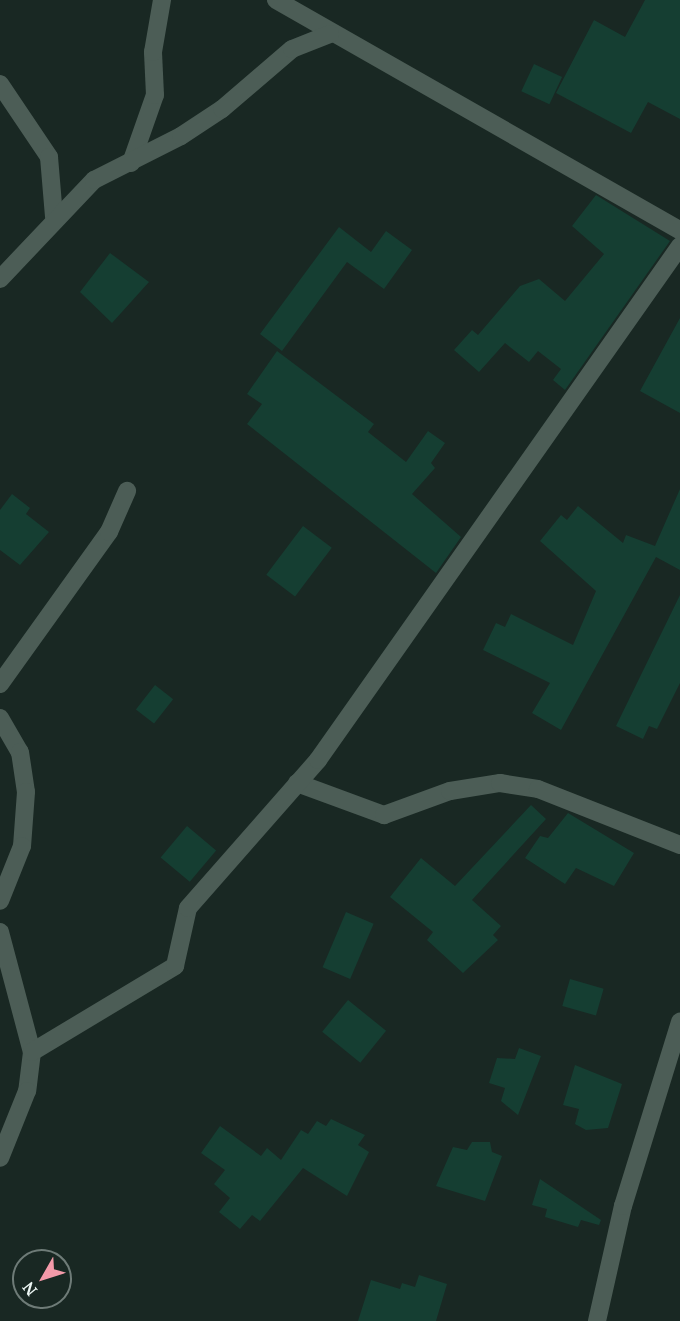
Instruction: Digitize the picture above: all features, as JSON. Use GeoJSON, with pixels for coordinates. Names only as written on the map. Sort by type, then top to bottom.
{"type":"FeatureCollection","features":[{"type":"Feature","properties":{"kind":"street"},"geometry":{"type":"LineString","coordinates":[[131,163],[154,95],[153,52],[162,0]]}},
{"type":"Feature","properties":{"kind":"street"},"geometry":{"type":"LineString","coordinates":[[276,0],[330,34],[677,221]]}},
{"type":"Feature","properties":{"kind":"street"},"geometry":{"type":"LineString","coordinates":[[0,279],[54,217],[94,180],[131,163],[222,109],[292,49],[330,34]]}},
{"type":"Feature","properties":{"kind":"street"},"geometry":{"type":"LineString","coordinates":[[0,84],[49,157],[54,217]]}},
{"type":"Feature","properties":{"kind":"street"},"geometry":{"type":"LineString","coordinates":[[32,1052],[167,974],[175,966],[188,908],[297,783],[680,246]]}},
{"type":"Feature","properties":{"kind":"street"},"geometry":{"type":"LineString","coordinates":[[0,684],[109,532],[127,491]]}},
{"type":"Feature","properties":{"kind":"street"},"geometry":{"type":"LineString","coordinates":[[0,718],[20,752],[26,792],[22,846],[0,901]]}},
{"type":"Feature","properties":{"kind":"street"},"geometry":{"type":"LineString","coordinates":[[297,783],[384,815],[450,791],[510,785],[538,789],[680,845]]}},
{"type":"Feature","properties":{"kind":"street"},"geometry":{"type":"LineString","coordinates":[[0,932],[32,1052],[27,1091],[0,1158]]}},
{"type":"Feature","properties":{"kind":"street"},"geometry":{"type":"LineString","coordinates":[[597,1321],[622,1206],[680,1023]]}},
{"type":"Feature","properties":{"kind":"building"},"geometry":{"type":"Polygon","coordinates":[[[645,0],[680,0],[680,119],[648,102],[631,133],[556,93],[594,20],[625,37],[645,0]]]}},
{"type":"Feature","properties":{"kind":"building"},"geometry":{"type":"Polygon","coordinates":[[[534,64],[562,77],[549,104],[521,91],[534,64]]]}},
{"type":"Feature","properties":{"kind":"building"},"geometry":{"type":"Polygon","coordinates":[[[596,195],[670,241],[565,390],[553,380],[561,369],[538,351],[529,362],[505,343],[479,372],[454,350],[472,330],[478,335],[520,286],[539,279],[565,301],[604,254],[572,226],[596,195]]]}},
{"type":"Feature","properties":{"kind":"building"},"geometry":{"type":"Polygon","coordinates":[[[339,227],[371,252],[386,231],[412,250],[384,289],[347,262],[282,351],[260,334],[339,227]]]}},
{"type":"Feature","properties":{"kind":"building"},"geometry":{"type":"Polygon","coordinates":[[[110,253],[149,282],[112,323],[80,292],[110,253]]]}},
{"type":"Feature","properties":{"kind":"building"},"geometry":{"type":"Polygon","coordinates":[[[680,318],[680,413],[640,391],[680,318]]]}},
{"type":"Feature","properties":{"kind":"building"},"geometry":{"type":"Polygon","coordinates":[[[277,351],[374,424],[368,432],[406,462],[428,431],[445,443],[431,463],[435,468],[412,494],[461,537],[436,573],[247,424],[262,404],[247,394],[277,351]]]}},
{"type":"Feature","properties":{"kind":"building"},"geometry":{"type":"Polygon","coordinates":[[[680,489],[680,570],[656,557],[561,730],[532,713],[550,683],[483,650],[496,623],[505,627],[511,614],[573,645],[596,591],[540,541],[561,515],[567,520],[578,506],[623,543],[626,535],[655,546],[680,489]]]}},
{"type":"Feature","properties":{"kind":"building"},"geometry":{"type":"Polygon","coordinates":[[[12,494],[30,508],[26,514],[49,532],[20,565],[0,550],[0,510],[12,494]]]}},
{"type":"Feature","properties":{"kind":"building"},"geometry":{"type":"Polygon","coordinates":[[[303,526],[332,548],[295,596],[266,575],[303,526]]]}},
{"type":"Feature","properties":{"kind":"building"},"geometry":{"type":"Polygon","coordinates":[[[680,595],[680,683],[657,729],[649,726],[643,739],[616,726],[680,595]]]}},
{"type":"Feature","properties":{"kind":"building"},"geometry":{"type":"Polygon","coordinates":[[[155,685],[173,699],[154,724],[136,709],[155,685]]]}},
{"type":"Feature","properties":{"kind":"building"},"geometry":{"type":"Polygon","coordinates":[[[531,805],[546,819],[472,900],[501,926],[493,935],[498,940],[463,973],[427,940],[433,932],[390,897],[421,858],[455,886],[531,805]]]}},
{"type":"Feature","properties":{"kind":"building"},"geometry":{"type":"Polygon","coordinates":[[[568,813],[634,853],[614,886],[576,868],[565,884],[525,858],[540,836],[548,838],[568,813]]]}},
{"type":"Feature","properties":{"kind":"building"},"geometry":{"type":"Polygon","coordinates":[[[187,826],[216,850],[190,882],[161,857],[187,826]]]}},
{"type":"Feature","properties":{"kind":"building"},"geometry":{"type":"Polygon","coordinates":[[[346,912],[374,924],[350,979],[323,967],[346,912]]]}},
{"type":"Feature","properties":{"kind":"building"},"geometry":{"type":"Polygon","coordinates":[[[570,979],[604,989],[596,1016],[562,1006],[570,979]]]}},
{"type":"Feature","properties":{"kind":"building"},"geometry":{"type":"Polygon","coordinates":[[[348,1000],[386,1031],[360,1063],[322,1032],[348,1000]]]}},
{"type":"Feature","properties":{"kind":"building"},"geometry":{"type":"Polygon","coordinates":[[[519,1048],[541,1056],[518,1115],[501,1101],[505,1088],[489,1083],[497,1058],[515,1059],[519,1048]]]}},
{"type":"Feature","properties":{"kind":"building"},"geometry":{"type":"Polygon","coordinates":[[[575,1065],[622,1084],[608,1128],[586,1130],[575,1124],[579,1109],[563,1105],[575,1065]]]}},
{"type":"Feature","properties":{"kind":"building"},"geometry":{"type":"Polygon","coordinates":[[[331,1119],[365,1135],[358,1145],[369,1152],[347,1196],[303,1168],[260,1221],[252,1215],[240,1229],[219,1212],[230,1198],[214,1184],[225,1170],[201,1153],[220,1126],[261,1156],[267,1148],[281,1160],[301,1130],[308,1134],[317,1121],[326,1126],[331,1119]]]}},
{"type":"Feature","properties":{"kind":"building"},"geometry":{"type":"Polygon","coordinates":[[[472,1142],[490,1142],[492,1152],[502,1156],[485,1201],[436,1186],[453,1147],[467,1150],[472,1142]]]}},
{"type":"Feature","properties":{"kind":"building"},"geometry":{"type":"Polygon","coordinates":[[[540,1179],[601,1220],[599,1225],[581,1220],[578,1227],[545,1217],[547,1209],[532,1205],[540,1179]]]}},
{"type":"Feature","properties":{"kind":"building"},"geometry":{"type":"Polygon","coordinates":[[[419,1275],[447,1284],[436,1321],[358,1321],[371,1280],[400,1289],[402,1283],[415,1287],[419,1275]]]}}]}
